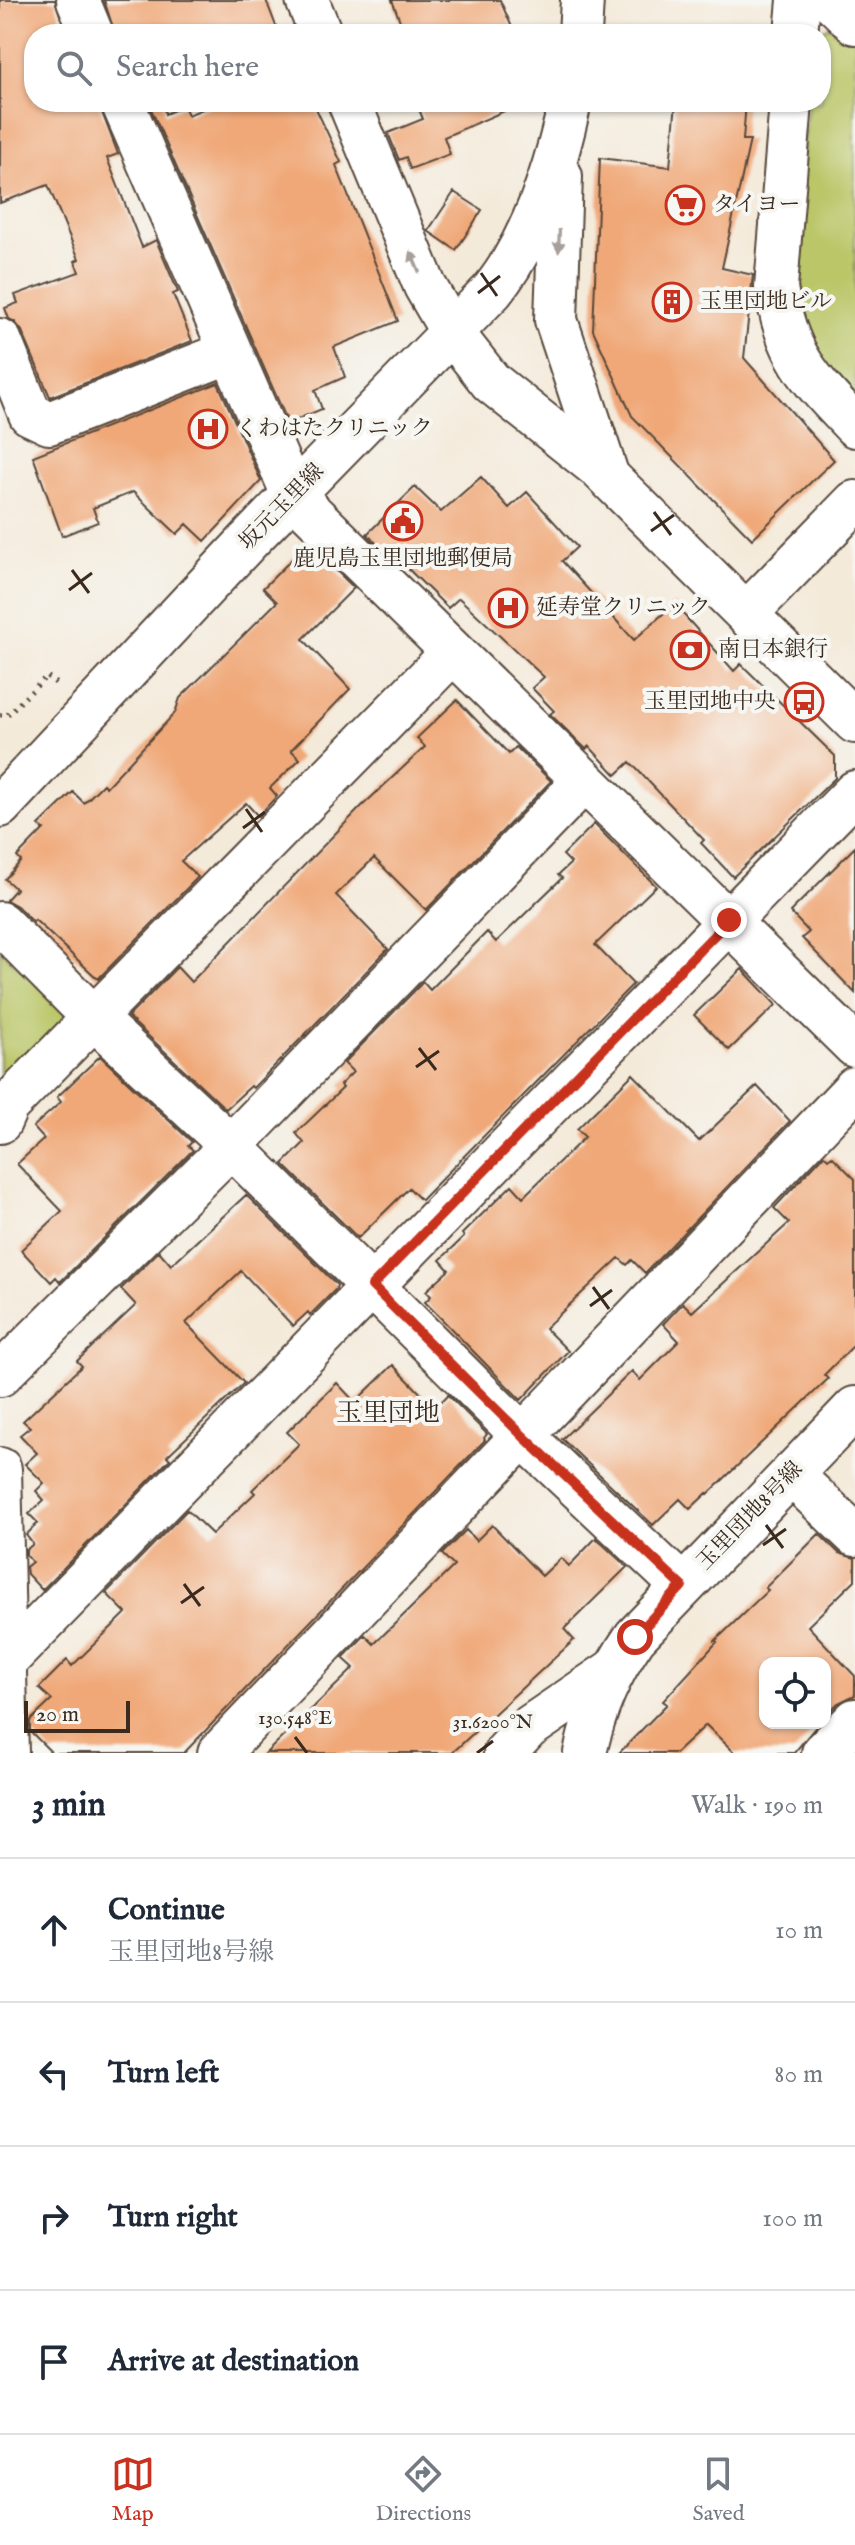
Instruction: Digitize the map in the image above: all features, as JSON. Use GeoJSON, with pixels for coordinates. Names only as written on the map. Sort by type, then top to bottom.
{"type":"FeatureCollection","features":[{"type":"Feature","properties":{"kind":"street"},"geometry":{"type":"LineString","coordinates":[[78,0],[88,24]]}},
{"type":"Feature","properties":{"kind":"street"},"geometry":{"type":"LineString","coordinates":[[307,0],[317,24]]}},
{"type":"Feature","properties":{"kind":"street"},"geometry":{"type":"LineString","coordinates":[[581,24],[582,0]]}},
{"type":"Feature","properties":{"kind":"street"},"geometry":{"type":"LineString","coordinates":[[797,24],[799,0]]}},
{"type":"Feature","properties":{"kind":"street"},"geometry":{"type":"LineString","coordinates":[[831,0],[855,23]]}},
{"type":"Feature","properties":{"kind":"street"},"geometry":{"type":"LineString","coordinates":[[126,112],[293,495],[855,1046]]}},
{"type":"Feature","properties":{"kind":"street"},"geometry":{"type":"LineString","coordinates":[[353,112],[425,286],[451,331],[491,382],[609,478],[855,722]]}},
{"type":"Feature","properties":{"kind":"street"},"geometry":{"type":"LineString","coordinates":[[790,112],[776,287],[780,313],[800,365],[855,426]]}},
{"type":"Feature","properties":{"kind":"street"},"geometry":{"type":"LineString","coordinates":[[566,118],[556,320],[609,478]]}},
{"type":"Feature","properties":{"kind":"street","name":"坂元玉里線"},"geometry":{"type":"LineString","coordinates":[[0,806],[507,273],[538,208],[566,118]]}},
{"type":"Feature","properties":{"kind":"street"},"geometry":{"type":"LineString","coordinates":[[0,340],[30,414],[49,423],[230,352]]}},
{"type":"Feature","properties":{"kind":"street"},"geometry":{"type":"LineString","coordinates":[[746,614],[855,502]]}},
{"type":"Feature","properties":{"kind":"street"},"geometry":{"type":"LineString","coordinates":[[0,1122],[7,1106],[453,652]]}},
{"type":"Feature","properties":{"kind":"street"},"geometry":{"type":"LineString","coordinates":[[0,1375],[231,1146],[584,781]]}},
{"type":"Feature","properties":{"kind":"street"},"geometry":{"type":"LineString","coordinates":[[5,1662],[855,792]]}},
{"type":"Feature","properties":{"kind":"street"},"geometry":{"type":"LineString","coordinates":[[0,923],[95,1019],[231,1146],[523,1436],[682,1586]]}},
{"type":"Feature","properties":{"kind":"street"},"geometry":{"type":"LineString","coordinates":[[219,1753],[855,1088]]}},
{"type":"Feature","properties":{"kind":"street","name":"玉里団地8号線"},"geometry":{"type":"LineString","coordinates":[[585,1753],[593,1716],[612,1671],[635,1637],[855,1408]]}},
{"type":"Feature","properties":{"kind":"street"},"geometry":{"type":"LineString","coordinates":[[0,1469],[7,1753]]}},
{"type":"Feature","properties":{"kind":"street"},"geometry":{"type":"LineString","coordinates":[[791,1474],[855,1535]]}},
{"type":"Feature","properties":{"kind":"street"},"geometry":{"type":"LineString","coordinates":[[505,1753],[528,1728],[612,1671]]}},
{"type":"Feature","properties":{"kind":"street"},"geometry":{"type":"LineString","coordinates":[[823,1753],[855,1720]]}},
{"type":"Feature","properties":{"kind":"path"},"geometry":{"type":"LineString","coordinates":[[0,715],[7,715],[47,676],[89,710]]}},
{"type":"Feature","properties":{"kind":"green space"},"geometry":{"type":"Polygon","coordinates":[[[837,22],[855,40],[855,400],[834,380],[799,319],[794,238],[807,112],[831,112],[831,25],[837,22]]]}},
{"type":"Feature","properties":{"kind":"green space"},"geometry":{"type":"Polygon","coordinates":[[[0,950],[71,1014],[0,1087],[0,950]]]}},
{"type":"Feature","properties":{"kind":"building"},"geometry":{"type":"Polygon","coordinates":[[[0,0],[55,0],[63,24],[24,24],[24,112],[102,112],[118,154],[107,158],[142,247],[156,240],[178,292],[173,294],[192,341],[50,397],[22,331],[9,319],[5,308],[18,303],[15,295],[79,272],[75,261],[79,259],[48,185],[0,203],[0,0]]]}},
{"type":"Feature","properties":{"kind":"building"},"geometry":{"type":"Polygon","coordinates":[[[104,0],[266,0],[275,24],[112,24],[104,0]]]}},
{"type":"Feature","properties":{"kind":"building"},"geometry":{"type":"Polygon","coordinates":[[[392,0],[500,0],[511,24],[401,24],[392,0]]]}},
{"type":"Feature","properties":{"kind":"building"},"geometry":{"type":"Polygon","coordinates":[[[152,112],[187,112],[188,115],[195,112],[318,112],[341,162],[336,165],[398,321],[334,347],[345,377],[315,390],[322,409],[288,423],[152,112]]]}},
{"type":"Feature","properties":{"kind":"building"},"geometry":{"type":"Polygon","coordinates":[[[420,112],[502,112],[444,137],[450,154],[410,169],[406,157],[399,160],[388,133],[423,119],[420,112]]]}},
{"type":"Feature","properties":{"kind":"building","name":"玉里団地ビル"},"geometry":{"type":"Polygon","coordinates":[[[675,112],[745,112],[743,140],[750,140],[722,268],[753,275],[744,358],[834,460],[752,539],[632,416],[593,330],[600,158],[670,167],[675,112]]]}},
{"type":"Feature","properties":{"kind":"building"},"geometry":{"type":"Polygon","coordinates":[[[454,192],[482,210],[456,250],[428,231],[454,192]]]}},
{"type":"Feature","properties":{"kind":"building"},"geometry":{"type":"Polygon","coordinates":[[[218,383],[261,481],[205,541],[187,524],[177,534],[133,492],[93,508],[98,522],[62,536],[33,456],[218,383]]]}},
{"type":"Feature","properties":{"kind":"building"},"geometry":{"type":"Polygon","coordinates":[[[481,477],[509,508],[527,492],[577,547],[562,561],[634,640],[674,604],[734,671],[741,664],[835,756],[835,778],[733,877],[701,843],[704,840],[630,762],[616,775],[589,746],[586,749],[550,714],[554,711],[532,688],[544,677],[459,598],[448,608],[390,551],[387,554],[367,534],[415,487],[441,512],[481,477]]]}},
{"type":"Feature","properties":{"kind":"building"},"geometry":{"type":"Polygon","coordinates":[[[308,543],[354,588],[303,639],[350,689],[291,750],[300,759],[270,788],[277,796],[258,816],[246,803],[181,861],[198,877],[98,979],[35,920],[33,922],[6,900],[16,889],[5,879],[21,861],[17,857],[44,829],[39,825],[73,792],[84,803],[103,784],[106,787],[175,713],[180,698],[277,602],[263,588],[308,543]]]}},
{"type":"Feature","properties":{"kind":"building"},"geometry":{"type":"Polygon","coordinates":[[[457,700],[509,754],[516,747],[551,781],[426,910],[374,858],[336,895],[388,949],[253,1088],[251,1086],[226,1109],[128,1017],[177,967],[191,982],[362,806],[425,747],[417,738],[457,700]]]}},
{"type":"Feature","properties":{"kind":"building"},"geometry":{"type":"Polygon","coordinates":[[[594,824],[656,886],[595,945],[633,984],[421,1200],[409,1188],[358,1238],[283,1164],[304,1143],[296,1133],[343,1088],[340,1085],[353,1072],[344,1063],[423,982],[430,990],[487,932],[496,942],[562,878],[558,875],[571,863],[563,855],[594,824]]]}},
{"type":"Feature","properties":{"kind":"building"},"geometry":{"type":"Polygon","coordinates":[[[855,847],[855,993],[802,938],[809,932],[790,912],[855,847]]]}},
{"type":"Feature","properties":{"kind":"building"},"geometry":{"type":"Polygon","coordinates":[[[742,969],[776,1005],[729,1050],[694,1015],[742,969]]]}},
{"type":"Feature","properties":{"kind":"building"},"geometry":{"type":"Polygon","coordinates":[[[100,1056],[192,1142],[188,1146],[193,1150],[60,1282],[56,1277],[51,1282],[21,1250],[62,1211],[17,1164],[44,1139],[33,1127],[61,1102],[57,1097],[100,1056]]]}},
{"type":"Feature","properties":{"kind":"building"},"geometry":{"type":"Polygon","coordinates":[[[633,1074],[699,1141],[757,1086],[790,1121],[645,1273],[632,1260],[627,1265],[619,1258],[545,1328],[568,1351],[521,1400],[425,1302],[431,1296],[426,1291],[449,1270],[440,1260],[464,1237],[462,1234],[512,1185],[523,1197],[585,1137],[577,1129],[633,1074]]]}},
{"type":"Feature","properties":{"kind":"building"},"geometry":{"type":"Polygon","coordinates":[[[824,1155],[828,1159],[832,1156],[855,1179],[855,1344],[824,1375],[828,1379],[708,1494],[690,1509],[680,1499],[653,1525],[562,1439],[632,1371],[640,1380],[679,1341],[663,1324],[683,1303],[692,1312],[789,1223],[774,1208],[824,1155]]]}},
{"type":"Feature","properties":{"kind":"building"},"geometry":{"type":"Polygon","coordinates":[[[246,1195],[337,1285],[336,1289],[310,1315],[308,1312],[293,1326],[241,1271],[186,1323],[244,1383],[167,1456],[170,1459],[42,1590],[27,1574],[26,1567],[32,1562],[26,1550],[33,1544],[26,1535],[38,1523],[29,1514],[44,1500],[36,1491],[44,1483],[25,1464],[37,1453],[20,1435],[30,1427],[23,1421],[82,1366],[77,1361],[136,1305],[121,1289],[159,1251],[171,1265],[246,1195]]]}},
{"type":"Feature","properties":{"kind":"building"},"geometry":{"type":"Polygon","coordinates":[[[393,1365],[435,1408],[448,1395],[487,1434],[485,1440],[184,1753],[52,1753],[30,1731],[30,1721],[52,1700],[39,1688],[67,1660],[72,1666],[126,1613],[106,1593],[187,1510],[212,1534],[255,1493],[252,1490],[299,1444],[287,1432],[337,1383],[355,1402],[393,1365]]]}},
{"type":"Feature","properties":{"kind":"building"},"geometry":{"type":"Polygon","coordinates":[[[492,1525],[542,1576],[561,1558],[569,1566],[596,1538],[627,1567],[564,1629],[574,1640],[452,1753],[266,1753],[354,1668],[343,1658],[365,1635],[374,1644],[454,1566],[442,1554],[466,1530],[476,1541],[492,1525]]]}},
{"type":"Feature","properties":{"kind":"building"},"geometry":{"type":"Polygon","coordinates":[[[819,1534],[839,1553],[855,1558],[855,1580],[808,1626],[855,1676],[855,1695],[831,1710],[831,1657],[759,1657],[759,1729],[814,1729],[794,1753],[735,1753],[706,1725],[676,1753],[619,1753],[667,1704],[663,1701],[715,1641],[768,1590],[765,1588],[819,1534]]]}},
{"type":"Feature","properties":{"kind":"place","name":"タイヨー"},"geometry":{"type":"Point","coordinates":[685,205]}},
{"type":"Feature","properties":{"kind":"place","name":"玉里団地ビル"},"geometry":{"type":"Point","coordinates":[672,302]}},
{"type":"Feature","properties":{"kind":"place","name":"くわはたクリニック"},"geometry":{"type":"Point","coordinates":[208,429]}},
{"type":"Feature","properties":{"kind":"place","name":"鹿児島玉里団地郵便局"},"geometry":{"type":"Point","coordinates":[403,521]}},
{"type":"Feature","properties":{"kind":"place","name":"延寿堂クリニック"},"geometry":{"type":"Point","coordinates":[508,608]}},
{"type":"Feature","properties":{"kind":"place","name":"南日本銀行"},"geometry":{"type":"Point","coordinates":[690,650]}},
{"type":"Feature","properties":{"kind":"place","name":"玉里団地中央"},"geometry":{"type":"Point","coordinates":[804,702]}},
{"type":"Feature","properties":{"kind":"district","name":"玉里団地"},"geometry":{"type":"Point","coordinates":[388,1413]}},
{"type":"Feature","properties":{"kind":"route"},"geometry":{"type":"LineString","coordinates":[[635,1637],[682,1586],[523,1436],[372,1286],[729,920]]}}]}
